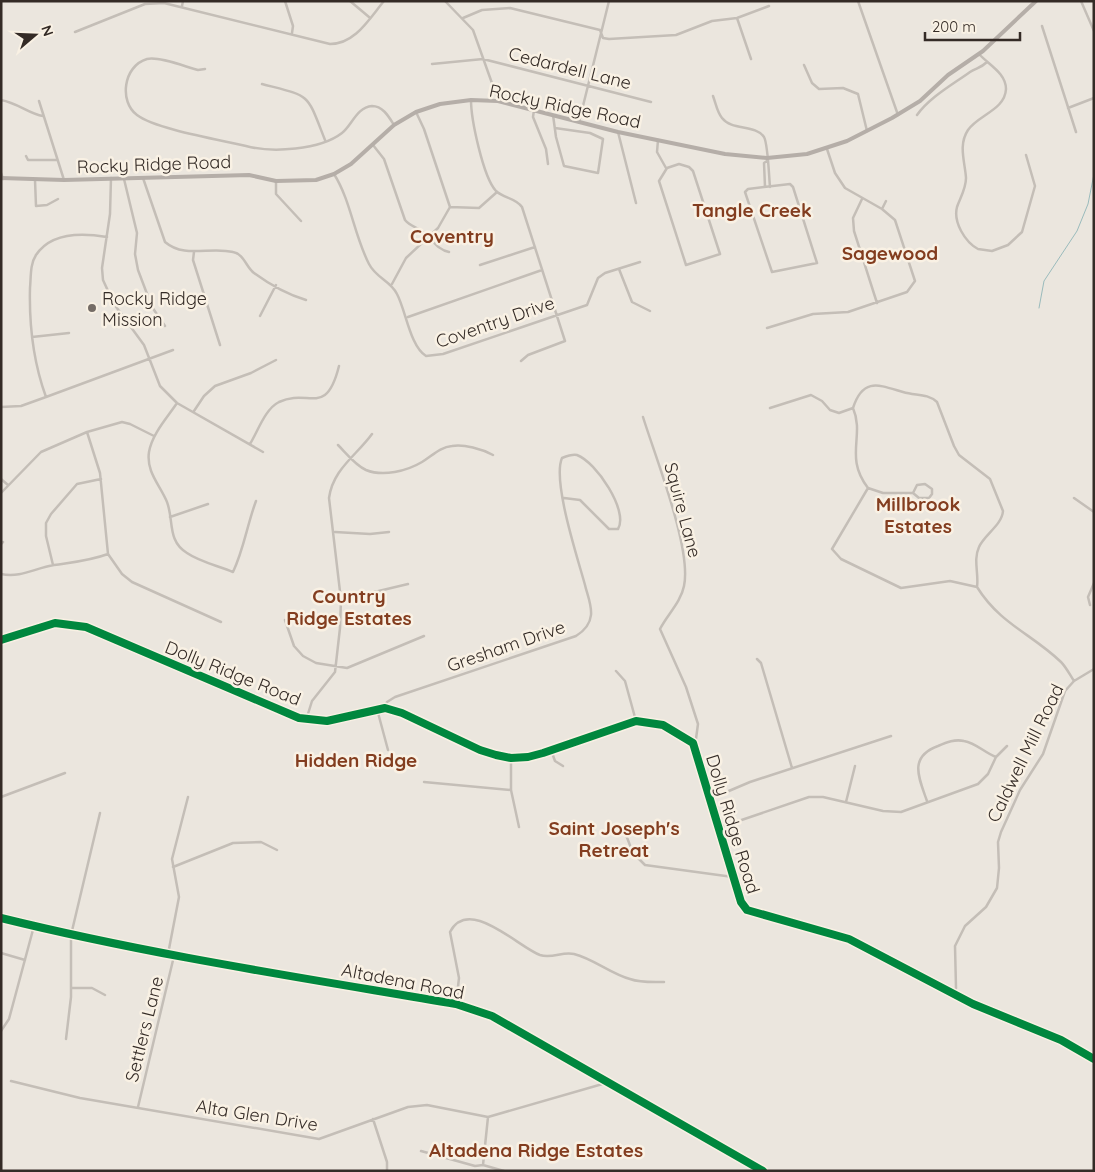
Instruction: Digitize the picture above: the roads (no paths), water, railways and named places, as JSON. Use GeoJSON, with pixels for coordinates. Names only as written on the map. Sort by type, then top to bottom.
{"type":"FeatureCollection","features":[{"type":"Feature","properties":{"kind":"main road","name":"Rocky Ridge Road"},"geometry":{"type":"LineString","coordinates":[[2,178],[64,180],[249,174],[276,181],[316,180],[334,174],[351,164],[394,125],[416,112],[440,104],[470,100],[498,102],[618,132],[725,154],[767,160],[808,154],[827,149],[898,115],[979,54],[1036,1]]}},
{"type":"Feature","properties":{"kind":"main road","name":"Altadena Road"},"geometry":{"type":"LineString","coordinates":[[1,918],[168,955],[456,1004],[492,1016],[763,1171]]}},
{"type":"Feature","properties":{"kind":"street"},"geometry":{"type":"LineString","coordinates":[[182,6],[183,1]]}},
{"type":"Feature","properties":{"kind":"street"},"geometry":{"type":"LineString","coordinates":[[285,1],[293,26],[292,33]]}},
{"type":"Feature","properties":{"kind":"street"},"geometry":{"type":"LineString","coordinates":[[350,1],[369,17]]}},
{"type":"Feature","properties":{"kind":"street"},"geometry":{"type":"LineString","coordinates":[[75,32],[145,4],[164,3],[292,33],[330,44],[339,44],[353,37],[384,1]]}},
{"type":"Feature","properties":{"kind":"street"},"geometry":{"type":"LineString","coordinates":[[445,1],[473,30],[498,102]]}},
{"type":"Feature","properties":{"kind":"street"},"geometry":{"type":"LineString","coordinates":[[579,122],[609,1]]}},
{"type":"Feature","properties":{"kind":"street"},"geometry":{"type":"LineString","coordinates":[[858,1],[898,115]]}},
{"type":"Feature","properties":{"kind":"street"},"geometry":{"type":"LineString","coordinates":[[1081,1],[1094,30]]}},
{"type":"Feature","properties":{"kind":"street"},"geometry":{"type":"LineString","coordinates":[[463,18],[482,10],[510,8],[600,30],[603,38],[609,39],[670,36],[712,21],[737,18],[769,6]]}},
{"type":"Feature","properties":{"kind":"street"},"geometry":{"type":"LineString","coordinates":[[737,18],[751,59]]}},
{"type":"Feature","properties":{"kind":"street"},"geometry":{"type":"LineString","coordinates":[[1042,26],[1076,132]]}},
{"type":"Feature","properties":{"kind":"street"},"geometry":{"type":"LineString","coordinates":[[979,54],[1004,78],[1006,91],[1001,103],[975,123],[964,138],[962,151],[966,184],[957,208],[961,231],[978,250],[992,251],[1008,245],[1022,232],[1035,186],[1026,155]]}},
{"type":"Feature","properties":{"kind":"street"},"geometry":{"type":"LineString","coordinates":[[204,69],[198,70],[153,58],[146,59],[136,67],[128,80],[125,92],[126,103],[135,114],[158,125],[265,150],[313,146],[341,133],[354,117],[368,107],[374,106],[383,110],[394,125]]}},
{"type":"Feature","properties":{"kind":"street","name":"Cedardell Lane"},"geometry":{"type":"LineString","coordinates":[[432,64],[482,59],[652,102]]}},
{"type":"Feature","properties":{"kind":"street"},"geometry":{"type":"LineString","coordinates":[[916,115],[949,86],[973,70],[980,68],[986,62]]}},
{"type":"Feature","properties":{"kind":"street"},"geometry":{"type":"LineString","coordinates":[[804,65],[812,83],[819,89],[843,88],[858,94],[867,131]]}},
{"type":"Feature","properties":{"kind":"street"},"geometry":{"type":"LineString","coordinates":[[262,84],[302,94],[310,101],[325,140]]}},
{"type":"Feature","properties":{"kind":"street"},"geometry":{"type":"LineString","coordinates":[[714,96],[718,112],[726,122],[757,131],[763,136],[766,143],[770,187]]}},
{"type":"Feature","properties":{"kind":"street"},"geometry":{"type":"LineString","coordinates":[[1068,108],[1094,98]]}},
{"type":"Feature","properties":{"kind":"street"},"geometry":{"type":"LineString","coordinates":[[1,100],[24,106],[35,115],[44,116]]}},
{"type":"Feature","properties":{"kind":"street"},"geometry":{"type":"LineString","coordinates":[[470,100],[473,127],[491,183],[496,192],[516,201],[522,207],[565,341],[528,355],[521,361]]}},
{"type":"Feature","properties":{"kind":"street"},"geometry":{"type":"LineString","coordinates":[[39,101],[64,180]]}},
{"type":"Feature","properties":{"kind":"street"},"geometry":{"type":"LineString","coordinates":[[534,110],[533,117],[546,149],[548,164]]}},
{"type":"Feature","properties":{"kind":"street"},"geometry":{"type":"LineString","coordinates":[[392,284],[406,258],[444,221],[450,207],[424,129],[416,112]]}},
{"type":"Feature","properties":{"kind":"street"},"geometry":{"type":"LineString","coordinates":[[553,115],[555,128],[564,166],[598,173],[603,140],[590,134],[555,128]]}},
{"type":"Feature","properties":{"kind":"street"},"geometry":{"type":"LineString","coordinates":[[618,132],[636,203]]}},
{"type":"Feature","properties":{"kind":"street"},"geometry":{"type":"LineString","coordinates":[[658,140],[657,152],[667,168]]}},
{"type":"Feature","properties":{"kind":"street"},"geometry":{"type":"LineString","coordinates":[[373,145],[384,159],[405,220],[427,236],[440,249],[449,252]]}},
{"type":"Feature","properties":{"kind":"street"},"geometry":{"type":"LineString","coordinates":[[767,328],[813,314],[844,312],[877,303],[906,292],[915,281],[895,220],[882,209],[844,188],[838,180],[827,149]]}},
{"type":"Feature","properties":{"kind":"street"},"geometry":{"type":"LineString","coordinates":[[26,156],[28,160],[57,160]]}},
{"type":"Feature","properties":{"kind":"street"},"geometry":{"type":"LineString","coordinates":[[765,187],[764,163],[767,160]]}},
{"type":"Feature","properties":{"kind":"street"},"geometry":{"type":"LineString","coordinates":[[682,164],[693,171],[720,254],[686,265],[660,186],[660,177],[667,168],[682,164]]}},
{"type":"Feature","properties":{"kind":"street"},"geometry":{"type":"LineString","coordinates":[[1,173],[2,178]]}},
{"type":"Feature","properties":{"kind":"street","name":"Coventry Drive"},"geometry":{"type":"LineString","coordinates":[[334,174],[343,188],[368,263],[378,276],[392,284],[408,317],[417,348],[421,353],[432,357],[587,305],[598,278],[605,273],[640,262]]}},
{"type":"Feature","properties":{"kind":"street"},"geometry":{"type":"LineString","coordinates":[[143,177],[165,242],[172,248],[194,252],[231,251],[240,254],[253,272],[306,300]]}},
{"type":"Feature","properties":{"kind":"street"},"geometry":{"type":"LineString","coordinates":[[111,178],[111,205],[102,268],[103,280],[114,304],[139,336],[160,386],[177,403],[264,452]]}},
{"type":"Feature","properties":{"kind":"street"},"geometry":{"type":"LineString","coordinates":[[124,178],[137,233],[135,254],[138,270],[152,307],[164,326]]}},
{"type":"Feature","properties":{"kind":"street"},"geometry":{"type":"LineString","coordinates":[[35,180],[36,206],[47,205],[58,199]]}},
{"type":"Feature","properties":{"kind":"street"},"geometry":{"type":"LineString","coordinates":[[276,181],[276,194],[301,221]]}},
{"type":"Feature","properties":{"kind":"street"},"geometry":{"type":"LineString","coordinates":[[793,186],[817,261],[816,264],[773,272],[770,270],[745,192],[765,187],[793,186]]}},
{"type":"Feature","properties":{"kind":"street"},"geometry":{"type":"LineString","coordinates":[[450,207],[479,208],[496,192]]}},
{"type":"Feature","properties":{"kind":"street"},"geometry":{"type":"LineString","coordinates":[[862,199],[853,218],[854,231],[877,303]]}},
{"type":"Feature","properties":{"kind":"street"},"geometry":{"type":"LineString","coordinates":[[882,209],[886,201]]}},
{"type":"Feature","properties":{"kind":"street"},"geometry":{"type":"LineString","coordinates":[[46,397],[37,372],[29,319],[31,268],[37,254],[45,246],[73,235],[107,237]]}},
{"type":"Feature","properties":{"kind":"street"},"geometry":{"type":"LineString","coordinates":[[480,265],[535,246]]}},
{"type":"Feature","properties":{"kind":"street"},"geometry":{"type":"LineString","coordinates":[[194,252],[193,260],[220,345]]}},
{"type":"Feature","properties":{"kind":"street"},"geometry":{"type":"LineString","coordinates":[[619,269],[632,302],[650,311]]}},
{"type":"Feature","properties":{"kind":"street"},"geometry":{"type":"LineString","coordinates":[[408,317],[542,270]]}},
{"type":"Feature","properties":{"kind":"street"},"geometry":{"type":"LineString","coordinates":[[260,316],[276,285]]}},
{"type":"Feature","properties":{"kind":"street"},"geometry":{"type":"LineString","coordinates":[[32,337],[69,333]]}},
{"type":"Feature","properties":{"kind":"street"},"geometry":{"type":"LineString","coordinates":[[1,407],[21,406],[172,350]]}},
{"type":"Feature","properties":{"kind":"street"},"geometry":{"type":"LineString","coordinates":[[194,411],[204,396],[215,386],[250,373],[276,360]]}},
{"type":"Feature","properties":{"kind":"street"},"geometry":{"type":"LineString","coordinates":[[250,444],[273,406],[287,400],[314,399],[322,396],[332,388],[339,366]]}},
{"type":"Feature","properties":{"kind":"street"},"geometry":{"type":"LineString","coordinates":[[913,493],[917,485],[920,484],[930,486],[932,489],[928,498],[919,498],[913,493],[883,493],[868,488],[860,478],[856,466],[856,418],[853,408],[860,393],[868,386],[879,384],[905,393],[925,396],[933,399],[941,408],[959,455],[990,479],[1003,512],[1003,517],[984,537],[978,549],[977,587],[984,599],[1008,623],[1062,662],[1074,681]]}},
{"type":"Feature","properties":{"kind":"street"},"geometry":{"type":"LineString","coordinates":[[770,408],[811,395],[822,401],[834,412],[840,413],[853,408]]}},
{"type":"Feature","properties":{"kind":"street"},"geometry":{"type":"LineString","coordinates":[[177,403],[154,436],[149,453],[150,469],[167,502],[171,531],[177,544],[187,554],[233,572],[242,554],[247,527],[256,501]]}},
{"type":"Feature","properties":{"kind":"street","name":"Squire Lane"},"geometry":{"type":"LineString","coordinates":[[643,416],[686,559],[685,585],[681,597],[666,616],[660,629],[686,687],[698,724],[695,748]]}},
{"type":"Feature","properties":{"kind":"street"},"geometry":{"type":"LineString","coordinates":[[1,493],[41,452],[87,432],[122,422],[154,436]]}},
{"type":"Feature","properties":{"kind":"street"},"geometry":{"type":"LineString","coordinates":[[87,432],[101,478],[108,554],[122,574],[132,582],[221,622]]}},
{"type":"Feature","properties":{"kind":"street"},"geometry":{"type":"LineString","coordinates":[[307,718],[312,702],[332,679],[335,666],[341,600],[330,498],[331,484],[337,472],[372,434]]}},
{"type":"Feature","properties":{"kind":"street"},"geometry":{"type":"LineString","coordinates":[[338,444],[351,458],[367,470],[388,472],[410,467],[438,450],[452,446],[462,446],[493,455]]}},
{"type":"Feature","properties":{"kind":"street","name":"Gresham Drive"},"geometry":{"type":"LineString","coordinates":[[385,708],[388,702],[395,697],[576,636],[585,629],[590,619],[590,604],[571,535],[564,498],[560,473],[562,458],[572,455],[580,457],[607,482],[620,525],[616,530],[610,529],[580,500],[564,498]]}},
{"type":"Feature","properties":{"kind":"street"},"geometry":{"type":"LineString","coordinates":[[53,565],[46,536],[46,523],[50,514],[77,484],[101,478]]}},
{"type":"Feature","properties":{"kind":"street"},"geometry":{"type":"LineString","coordinates":[[1,479],[8,485]]}},
{"type":"Feature","properties":{"kind":"street"},"geometry":{"type":"LineString","coordinates":[[868,488],[832,549],[841,559],[901,588],[950,581],[977,587]]}},
{"type":"Feature","properties":{"kind":"street"},"geometry":{"type":"LineString","coordinates":[[1074,498],[1094,512]]}},
{"type":"Feature","properties":{"kind":"street"},"geometry":{"type":"LineString","coordinates":[[170,517],[208,504]]}},
{"type":"Feature","properties":{"kind":"street"},"geometry":{"type":"LineString","coordinates":[[335,532],[370,534],[389,532]]}},
{"type":"Feature","properties":{"kind":"street"},"geometry":{"type":"LineString","coordinates":[[1,574],[18,576],[53,565],[89,561],[108,554]]}},
{"type":"Feature","properties":{"kind":"street"},"geometry":{"type":"LineString","coordinates":[[1090,605],[1088,597],[1094,583]]}},
{"type":"Feature","properties":{"kind":"street"},"geometry":{"type":"LineString","coordinates":[[341,600],[408,584]]}},
{"type":"Feature","properties":{"kind":"street"},"geometry":{"type":"LineString","coordinates":[[285,620],[294,646],[303,656],[316,663],[347,668],[424,636]]}},
{"type":"Feature","properties":{"kind":"street","name":"Dolly Ridge Road"},"geometry":{"type":"LineString","coordinates":[[1,640],[55,623],[86,627],[299,718],[327,721],[385,708],[402,713],[480,750],[511,758],[528,757],[636,721],[655,723],[673,729],[693,743],[741,902],[747,910],[849,939],[973,1004],[1061,1040],[1094,1060]]}},
{"type":"Feature","properties":{"kind":"street"},"geometry":{"type":"LineString","coordinates":[[757,659],[761,663],[792,768]]}},
{"type":"Feature","properties":{"kind":"street","name":"Caldwell Mill Road"},"geometry":{"type":"LineString","coordinates":[[954,993],[956,988],[955,946],[959,935],[986,907],[997,888],[1000,837],[1020,790],[1043,754],[1062,698],[1074,681],[1094,669]]}},
{"type":"Feature","properties":{"kind":"street"},"geometry":{"type":"LineString","coordinates":[[616,670],[625,681],[636,721]]}},
{"type":"Feature","properties":{"kind":"street"},"geometry":{"type":"LineString","coordinates":[[377,709],[388,750]]}},
{"type":"Feature","properties":{"kind":"street"},"geometry":{"type":"LineString","coordinates":[[710,800],[750,782],[891,736]]}},
{"type":"Feature","properties":{"kind":"street"},"geometry":{"type":"LineString","coordinates":[[927,802],[917,769],[922,755],[928,750],[952,740],[964,741],[996,757]]}},
{"type":"Feature","properties":{"kind":"street"},"geometry":{"type":"LineString","coordinates":[[718,828],[809,797],[823,797],[892,812],[901,812],[978,784],[988,774],[996,757],[1007,746]]}},
{"type":"Feature","properties":{"kind":"street"},"geometry":{"type":"LineString","coordinates":[[550,750],[555,761],[563,766]]}},
{"type":"Feature","properties":{"kind":"street"},"geometry":{"type":"LineString","coordinates":[[511,758],[511,790],[518,827]]}},
{"type":"Feature","properties":{"kind":"street"},"geometry":{"type":"LineString","coordinates":[[846,802],[855,766]]}},
{"type":"Feature","properties":{"kind":"street"},"geometry":{"type":"LineString","coordinates":[[1,797],[65,773]]}},
{"type":"Feature","properties":{"kind":"street"},"geometry":{"type":"LineString","coordinates":[[424,782],[511,790]]}},
{"type":"Feature","properties":{"kind":"street","name":"Settlers Lane"},"geometry":{"type":"LineString","coordinates":[[168,955],[179,897],[173,867],[174,849],[188,797]]}},
{"type":"Feature","properties":{"kind":"street"},"geometry":{"type":"LineString","coordinates":[[66,1039],[71,988],[71,935],[100,813]]}},
{"type":"Feature","properties":{"kind":"street"},"geometry":{"type":"LineString","coordinates":[[626,835],[634,855],[645,865],[733,877]]}},
{"type":"Feature","properties":{"kind":"street"},"geometry":{"type":"LineString","coordinates":[[173,867],[233,843],[261,842],[277,850]]}},
{"type":"Feature","properties":{"kind":"street"},"geometry":{"type":"LineString","coordinates":[[456,1004],[459,978],[450,932],[456,925],[474,919],[486,922],[540,955],[574,954],[629,979],[664,982]]}},
{"type":"Feature","properties":{"kind":"street"},"geometry":{"type":"LineString","coordinates":[[1,1031],[9,1019],[34,926]]}},
{"type":"Feature","properties":{"kind":"street"},"geometry":{"type":"LineString","coordinates":[[1,954],[25,960]]}},
{"type":"Feature","properties":{"kind":"street","name":"Settlers Lane"},"geometry":{"type":"LineString","coordinates":[[138,1107],[174,956]]}},
{"type":"Feature","properties":{"kind":"street"},"geometry":{"type":"LineString","coordinates":[[71,988],[92,988],[105,994]]}},
{"type":"Feature","properties":{"kind":"street","name":"Alta Glen Drive"},"geometry":{"type":"LineString","coordinates":[[11,1081],[80,1098],[319,1139],[373,1119],[419,1105],[488,1117],[610,1082]]}},
{"type":"Feature","properties":{"kind":"street"},"geometry":{"type":"LineString","coordinates":[[482,1165],[488,1117]]}},
{"type":"Feature","properties":{"kind":"street"},"geometry":{"type":"LineString","coordinates":[[373,1119],[387,1162],[387,1171]]}},
{"type":"Feature","properties":{"kind":"street"},"geometry":{"type":"LineString","coordinates":[[421,1151],[475,1166],[482,1165],[504,1171]]}},
{"type":"Feature","properties":{"kind":"waterway"},"geometry":{"type":"LineString","coordinates":[[1039,308],[1044,281],[1077,231],[1088,204],[1094,174]]}},
{"type":"Feature","properties":{"kind":"place","name":"Rocky Ridge Mission"},"geometry":{"type":"Point","coordinates":[92,308]}},
{"type":"Feature","properties":{"kind":"district","name":"Tangle Creek"},"geometry":{"type":"Point","coordinates":[752,210]}},
{"type":"Feature","properties":{"kind":"district","name":"Coventry"},"geometry":{"type":"Point","coordinates":[452,236]}},
{"type":"Feature","properties":{"kind":"district","name":"Sagewood"},"geometry":{"type":"Point","coordinates":[890,253]}},
{"type":"Feature","properties":{"kind":"district","name":"Millbrook Estates"},"geometry":{"type":"Point","coordinates":[918,515]}},
{"type":"Feature","properties":{"kind":"district","name":"Country Ridge Estates"},"geometry":{"type":"Point","coordinates":[349,607]}},
{"type":"Feature","properties":{"kind":"district","name":"Hidden Ridge"},"geometry":{"type":"Point","coordinates":[356,760]}},
{"type":"Feature","properties":{"kind":"district","name":"Saint Joseph's Retreat"},"geometry":{"type":"Point","coordinates":[614,839]}},
{"type":"Feature","properties":{"kind":"district","name":"Altadena Ridge Estates"},"geometry":{"type":"Point","coordinates":[536,1150]}}]}
